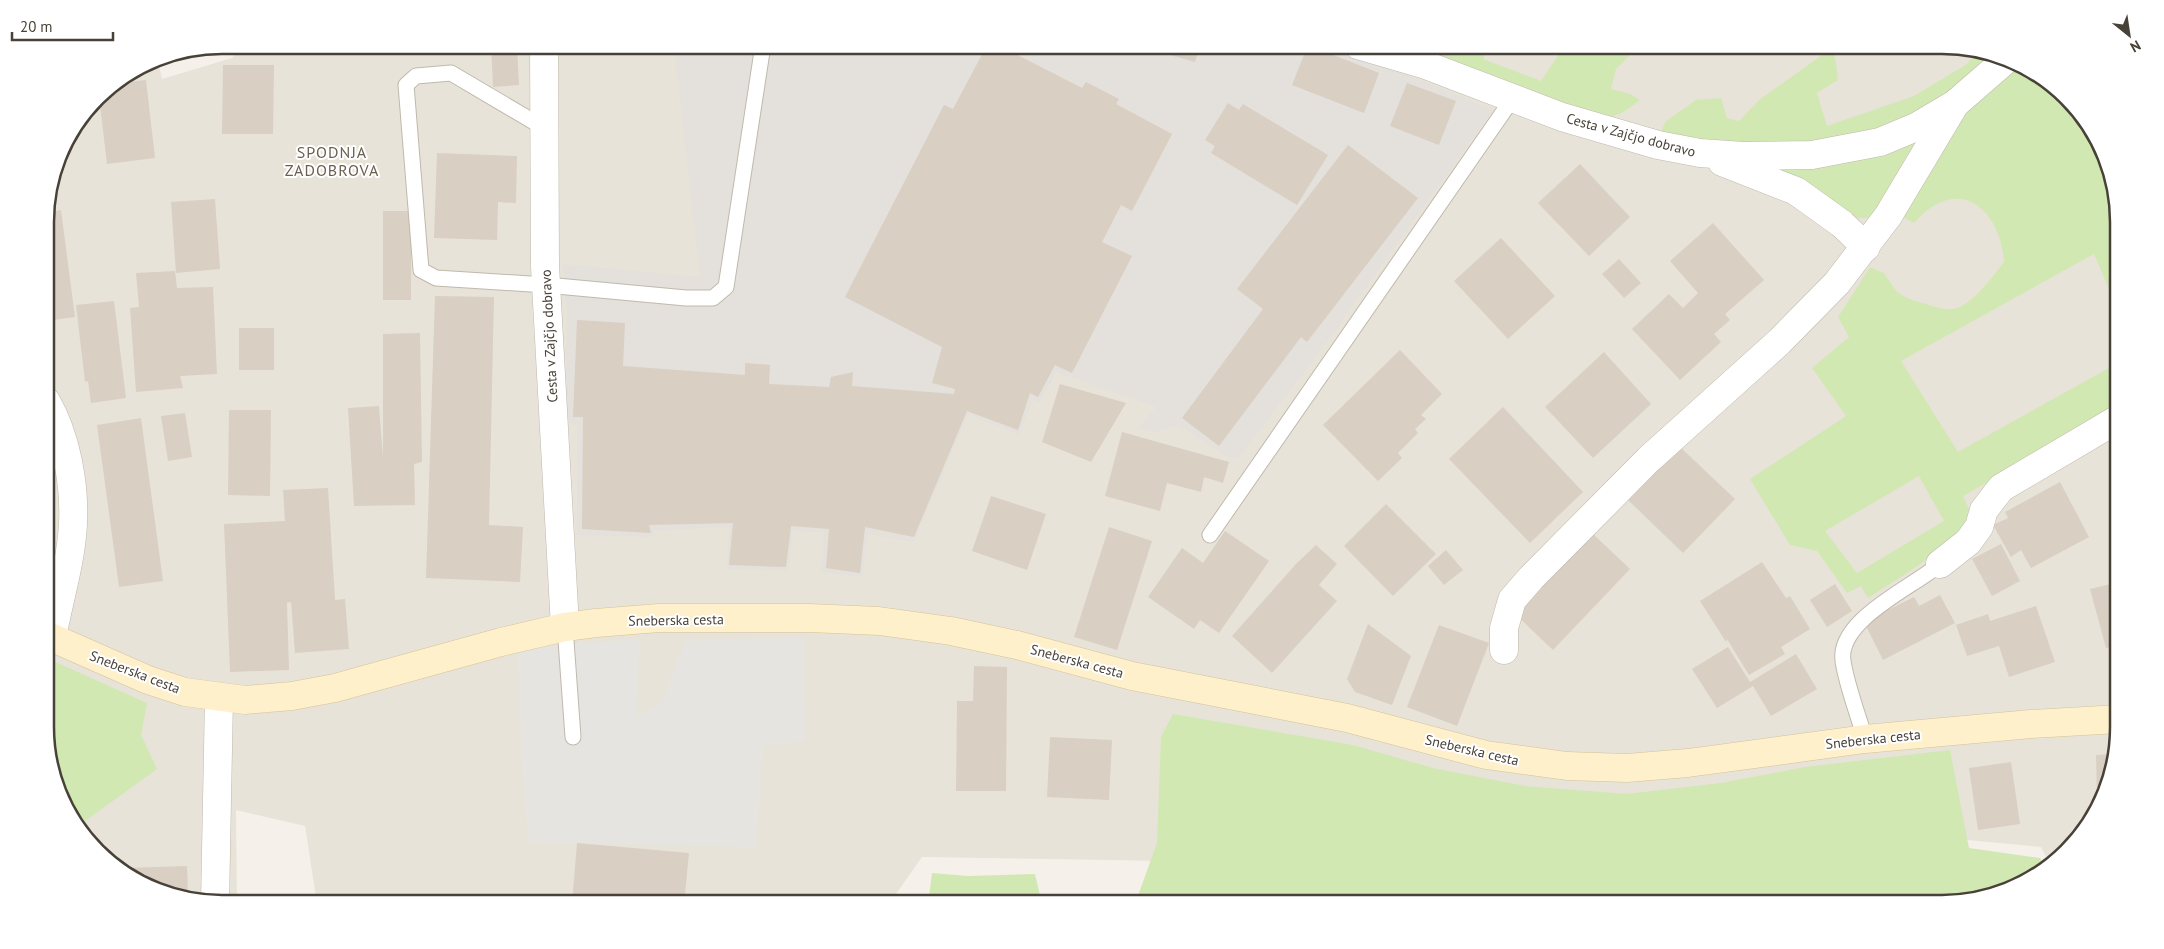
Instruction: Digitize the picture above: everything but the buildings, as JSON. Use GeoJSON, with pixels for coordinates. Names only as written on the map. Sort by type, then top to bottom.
{"type":"FeatureCollection","features":[{"type":"Feature","properties":{"kind":"street","name":"Cesta v Zajčjo dobravo"},"geometry":{"type":"LineString","coordinates":[[544,54],[546,285],[565,627]]}},
{"type":"Feature","properties":{"kind":"street","name":"Cesta v Zajčjo dobravo"},"geometry":{"type":"LineString","coordinates":[[1389,54],[1423,64],[1562,117],[1658,145],[1700,153],[1743,156],[1812,155],[1880,142],[1916,127],[1955,104],[2000,65]]}},
{"type":"Feature","properties":{"kind":"street"},"geometry":{"type":"LineString","coordinates":[[1504,650],[1504,628],[1512,600],[1531,578],[1650,459],[1779,342],[1836,283],[1866,248],[1915,174],[1955,104]]}},
{"type":"Feature","properties":{"kind":"street"},"geometry":{"type":"LineString","coordinates":[[1700,153],[1796,191],[1821,207],[1842,224],[1866,248]]}},
{"type":"Feature","properties":{"kind":"street"},"geometry":{"type":"LineString","coordinates":[[54,414],[65,444],[73,523],[67,565],[54,616]]}},
{"type":"Feature","properties":{"kind":"street"},"geometry":{"type":"LineString","coordinates":[[1940,564],[1968,542],[1979,527],[1984,510],[2000,488],[2110,424]]}},
{"type":"Feature","properties":{"kind":"street","name":"Sneberska cesta"},"geometry":{"type":"LineString","coordinates":[[54,638],[148,680],[185,692],[245,700],[311,693],[501,642],[565,627],[659,618],[810,618],[879,621],[951,630],[1017,645],[1132,676],[1347,718],[1486,755],[1567,766],[1626,768],[1688,763],[1865,739],[2031,724],[2110,720]]}},
{"type":"Feature","properties":{"kind":"street"},"geometry":{"type":"LineString","coordinates":[[215,895],[219,698]]}},
{"type":"Feature","properties":{"kind":"lane"},"geometry":{"type":"LineString","coordinates":[[546,130],[451,73],[416,76],[406,85],[421,270],[436,278],[546,285],[686,298],[713,298],[726,287],[763,54]]}},
{"type":"Feature","properties":{"kind":"lane"},"geometry":{"type":"LineString","coordinates":[[1210,535],[1513,98]]}},
{"type":"Feature","properties":{"kind":"lane"},"geometry":{"type":"LineString","coordinates":[[1865,739],[1843,659],[1845,640],[1859,621],[1940,564]]}},
{"type":"Feature","properties":{"kind":"lane"},"geometry":{"type":"LineString","coordinates":[[565,627],[573,737]]}},
{"type":"Feature","properties":{"kind":"shaded area"},"geometry":{"type":"Polygon","coordinates":[[[236,54],[1942,54],[1964,55],[1996,63],[2026,76],[2061,103],[2088,138],[2105,178],[2109,200],[2110,738],[2107,760],[2101,781],[2088,811],[2068,838],[2047,858],[2041,847],[1586,804],[1163,861],[922,857],[895,895],[316,895],[305,826],[236,810],[237,895],[200,894],[178,890],[138,873],[103,846],[76,811],[59,771],[54,727],[54,211],[59,178],[71,148],[89,120],[111,96],[138,76],[159,67],[162,79],[232,58],[236,54]]]}},
{"type":"Feature","properties":{"kind":"shaded area"},"geometry":{"type":"Polygon","coordinates":[[[675,54],[1356,54],[1493,110],[1318,354],[1237,459],[1229,458],[1178,425],[1154,432],[1139,428],[1156,407],[1056,372],[1039,403],[1033,399],[1019,435],[968,414],[914,542],[868,534],[862,577],[821,572],[824,532],[793,531],[788,571],[727,569],[729,527],[654,531],[653,537],[577,535],[577,425],[565,422],[567,314],[563,264],[700,277],[675,54]]]}},
{"type":"Feature","properties":{"kind":"shaded area"},"geometry":{"type":"Polygon","coordinates":[[[804,637],[805,741],[762,745],[756,847],[529,842],[522,770],[518,649],[639,639],[637,717],[662,702],[686,641],[804,637]]]}},
{"type":"Feature","properties":{"kind":"green space"},"geometry":{"type":"Polygon","coordinates":[[[1420,54],[1485,54],[1483,59],[1541,81],[1559,54],[1631,54],[1616,69],[1611,89],[1630,94],[1640,100],[1622,113],[1604,119],[1420,54]]]}},
{"type":"Feature","properties":{"kind":"green space"},"geometry":{"type":"Polygon","coordinates":[[[1824,54],[1834,54],[1838,80],[1817,93],[1827,126],[1914,96],[1967,64],[1973,57],[1986,60],[1939,101],[1896,126],[1806,145],[1740,145],[1659,136],[1666,121],[1696,100],[1721,98],[1727,118],[1739,121],[1759,100],[1824,54]]]}},
{"type":"Feature","properties":{"kind":"green space"},"geometry":{"type":"Polygon","coordinates":[[[2009,68],[2026,76],[2061,103],[2088,138],[2105,178],[2110,222],[2110,291],[2094,254],[1901,361],[1958,452],[2110,367],[2110,413],[1963,496],[1973,518],[1962,530],[1924,562],[1868,598],[1861,586],[1847,593],[1817,551],[1790,545],[1750,479],[1846,416],[1812,368],[1849,337],[1838,317],[1870,267],[1884,273],[1897,291],[1905,297],[1935,307],[1953,309],[1967,303],[1974,297],[2004,262],[2001,242],[1994,226],[1985,212],[1974,203],[1960,199],[1946,200],[1930,208],[1914,223],[1901,216],[1967,109],[2009,68]],[[1919,476],[1825,531],[1857,573],[1944,521],[1919,476]]]}},
{"type":"Feature","properties":{"kind":"green space"},"geometry":{"type":"Polygon","coordinates":[[[1933,128],[1876,213],[1867,218],[1857,218],[1766,170],[1933,128]]]}},
{"type":"Feature","properties":{"kind":"green space"},"geometry":{"type":"Polygon","coordinates":[[[54,661],[147,703],[141,735],[157,769],[84,822],[76,811],[59,771],[55,749],[54,661]]]}},
{"type":"Feature","properties":{"kind":"green space"},"geometry":{"type":"Polygon","coordinates":[[[1173,714],[1353,745],[1433,768],[1525,786],[1626,794],[1721,783],[1805,767],[1950,750],[1969,848],[2040,858],[2042,862],[2016,878],[1996,886],[1975,892],[1953,895],[1138,895],[1157,843],[1161,737],[1173,714]]]}},
{"type":"Feature","properties":{"kind":"green space"},"geometry":{"type":"Polygon","coordinates":[[[932,873],[968,876],[1035,874],[1040,895],[929,895],[932,873]]]}},
{"type":"Feature","properties":{"kind":"district","name":"SPODNJA ZADOBROVA"},"geometry":{"type":"Point","coordinates":[332,161]}}]}
